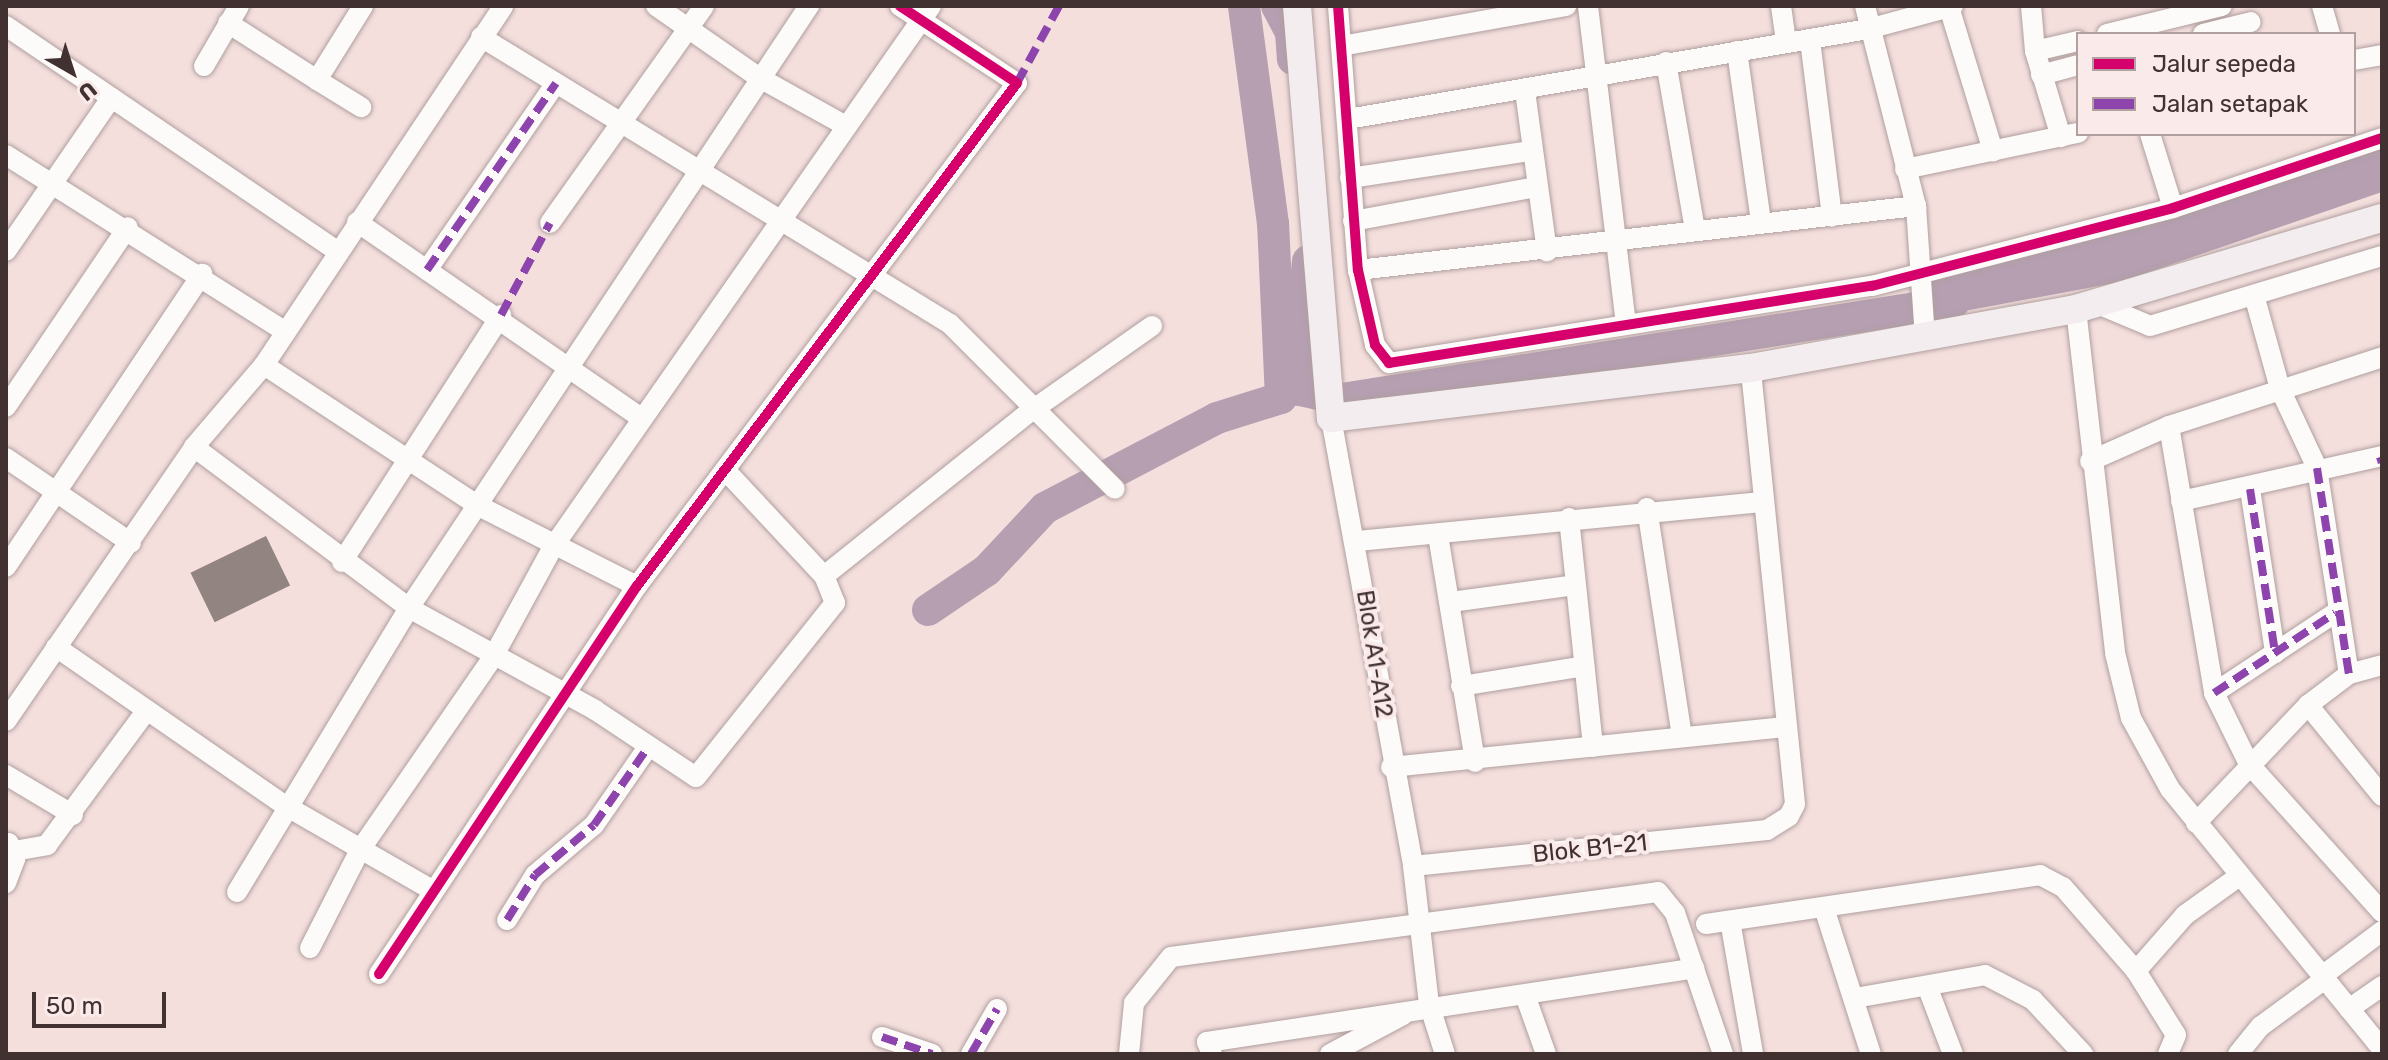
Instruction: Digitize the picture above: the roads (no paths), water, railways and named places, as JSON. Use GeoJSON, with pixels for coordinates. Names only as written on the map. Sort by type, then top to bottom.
{"type":"FeatureCollection","features":[{"type":"Feature","properties":{"kind":"street"},"geometry":{"type":"LineString","coordinates":[[317,80],[363,6]]}},
{"type":"Feature","properties":{"kind":"street"},"geometry":{"type":"LineString","coordinates":[[6,721],[194,447],[264,365],[503,6]]}},
{"type":"Feature","properties":{"kind":"street"},"geometry":{"type":"LineString","coordinates":[[656,6],[758,77],[846,126]]}},
{"type":"Feature","properties":{"kind":"street"},"geometry":{"type":"LineString","coordinates":[[550,223],[704,6]]}},
{"type":"Feature","properties":{"kind":"street"},"geometry":{"type":"LineString","coordinates":[[237,892],[286,806],[409,608],[569,371],[695,171],[809,6]]}},
{"type":"Feature","properties":{"kind":"street"},"geometry":{"type":"LineString","coordinates":[[379,974],[432,890],[568,698],[637,586],[727,472],[1017,83],[927,12],[900,6]]}},
{"type":"Feature","properties":{"kind":"street"},"geometry":{"type":"LineString","coordinates":[[1297,6],[1331,418],[1751,368],[1925,331],[2087,306],[2382,218]]}},
{"type":"Feature","properties":{"kind":"street"},"geometry":{"type":"LineString","coordinates":[[1338,6],[1358,270],[1375,345],[1389,363],[1872,286],[1923,267],[2173,208],[2382,138]]}},
{"type":"Feature","properties":{"kind":"street"},"geometry":{"type":"LineString","coordinates":[[1341,46],[1566,6]]}},
{"type":"Feature","properties":{"kind":"street"},"geometry":{"type":"LineString","coordinates":[[1588,6],[1621,237],[1626,324]]}},
{"type":"Feature","properties":{"kind":"street"},"geometry":{"type":"LineString","coordinates":[[1781,6],[1786,43]]}},
{"type":"Feature","properties":{"kind":"street"},"geometry":{"type":"LineString","coordinates":[[1865,6],[1868,29],[1916,206],[1927,298],[1925,331]]}},
{"type":"Feature","properties":{"kind":"street"},"geometry":{"type":"LineString","coordinates":[[1905,169],[2070,135],[2041,75],[2035,51],[2031,6]]}},
{"type":"Feature","properties":{"kind":"street"},"geometry":{"type":"LineString","coordinates":[[2115,32],[2222,6]]}},
{"type":"Feature","properties":{"kind":"street"},"geometry":{"type":"LineString","coordinates":[[2322,6],[2329,32]]}},
{"type":"Feature","properties":{"kind":"street"},"geometry":{"type":"LineString","coordinates":[[1348,119],[1525,91],[1666,62],[1810,40],[1868,29],[1951,7],[1993,151]]}},
{"type":"Feature","properties":{"kind":"street"},"geometry":{"type":"LineString","coordinates":[[310,948],[360,850],[493,657],[553,547],[641,418],[782,224],[846,126],[927,12]]}},
{"type":"Feature","properties":{"kind":"street"},"geometry":{"type":"LineString","coordinates":[[204,66],[234,14],[317,80],[361,107]]}},
{"type":"Feature","properties":{"kind":"street"},"geometry":{"type":"LineString","coordinates":[[2210,32],[2251,21]]}},
{"type":"Feature","properties":{"kind":"street"},"geometry":{"type":"LineString","coordinates":[[6,26],[338,252]]}},
{"type":"Feature","properties":{"kind":"street"},"geometry":{"type":"LineString","coordinates":[[481,37],[623,122],[782,224],[874,276],[999,365],[1031,411],[1106,478]]}},
{"type":"Feature","properties":{"kind":"street"},"geometry":{"type":"LineString","coordinates":[[1810,40],[1832,217]]}},
{"type":"Feature","properties":{"kind":"street"},"geometry":{"type":"LineString","coordinates":[[2035,51],[2076,41]]}},
{"type":"Feature","properties":{"kind":"street"},"geometry":{"type":"LineString","coordinates":[[1737,51],[1761,222]]}},
{"type":"Feature","properties":{"kind":"street"},"geometry":{"type":"LineString","coordinates":[[2356,60],[2382,55]]}},
{"type":"Feature","properties":{"kind":"street"},"geometry":{"type":"LineString","coordinates":[[1666,62],[1695,230]]}},
{"type":"Feature","properties":{"kind":"street"},"geometry":{"type":"LineString","coordinates":[[2041,75],[2076,66]]}},
{"type":"Feature","properties":{"kind":"street"},"geometry":{"type":"LineString","coordinates":[[427,270],[556,83]]}},
{"type":"Feature","properties":{"kind":"street"},"geometry":{"type":"LineString","coordinates":[[1525,91],[1547,252]]}},
{"type":"Feature","properties":{"kind":"street"},"geometry":{"type":"LineString","coordinates":[[6,251],[111,98]]}},
{"type":"Feature","properties":{"kind":"street"},"geometry":{"type":"LineString","coordinates":[[2151,136],[2173,208]]}},
{"type":"Feature","properties":{"kind":"street"},"geometry":{"type":"LineString","coordinates":[[1350,178],[1531,151]]}},
{"type":"Feature","properties":{"kind":"street"},"geometry":{"type":"LineString","coordinates":[[6,155],[128,227],[286,332]]}},
{"type":"Feature","properties":{"kind":"street"},"geometry":{"type":"LineString","coordinates":[[1353,221],[1537,187]]}},
{"type":"Feature","properties":{"kind":"street"},"geometry":{"type":"LineString","coordinates":[[1358,270],[1547,252],[1621,237],[1916,206]]}},
{"type":"Feature","properties":{"kind":"street"},"geometry":{"type":"LineString","coordinates":[[357,222],[501,315],[569,371],[641,418]]}},
{"type":"Feature","properties":{"kind":"street"},"geometry":{"type":"LineString","coordinates":[[6,407],[128,227]]}},
{"type":"Feature","properties":{"kind":"street"},"geometry":{"type":"LineString","coordinates":[[2087,306],[2150,326],[2382,256]]}},
{"type":"Feature","properties":{"kind":"street"},"geometry":{"type":"LineString","coordinates":[[6,567],[202,274]]}},
{"type":"Feature","properties":{"kind":"street"},"geometry":{"type":"LineString","coordinates":[[2254,295],[2280,389],[2317,468],[2335,613],[2349,674]]}},
{"type":"Feature","properties":{"kind":"street"},"geometry":{"type":"LineString","coordinates":[[2087,306],[2090,461],[2131,718],[2196,823],[2382,1049]]}},
{"type":"Feature","properties":{"kind":"street"},"geometry":{"type":"LineString","coordinates":[[342,562],[406,455],[501,315]]}},
{"type":"Feature","properties":{"kind":"street"},"geometry":{"type":"LineString","coordinates":[[824,576],[1031,411],[1152,326]]}},
{"type":"Feature","properties":{"kind":"street"},"geometry":{"type":"LineString","coordinates":[[2090,461],[2169,426],[2382,357]]}},
{"type":"Feature","properties":{"kind":"street"},"geometry":{"type":"LineString","coordinates":[[264,365],[406,455],[477,505],[553,547],[637,586]]}},
{"type":"Feature","properties":{"kind":"street"},"geometry":{"type":"LineString","coordinates":[[1391,767],[1475,762],[1682,736],[1785,727],[1751,368]]}},
{"type":"Feature","properties":{"kind":"street","name":"Blok A1-A12"},"geometry":{"type":"LineString","coordinates":[[1331,418],[1357,541],[1391,767],[1413,866],[1423,1006],[1445,1054]]}},
{"type":"Feature","properties":{"kind":"street"},"geometry":{"type":"LineString","coordinates":[[2169,426],[2214,693],[2249,764],[2382,912]]}},
{"type":"Feature","properties":{"kind":"street"},"geometry":{"type":"LineString","coordinates":[[194,447],[342,562],[409,608],[568,698],[687,777],[701,777],[745,706],[835,603],[824,576],[727,472]]}},
{"type":"Feature","properties":{"kind":"street"},"geometry":{"type":"LineString","coordinates":[[6,458],[131,543]]}},
{"type":"Feature","properties":{"kind":"street"},"geometry":{"type":"LineString","coordinates":[[2181,501],[2250,489],[2317,468],[2381,459]]}},
{"type":"Feature","properties":{"kind":"street"},"geometry":{"type":"LineString","coordinates":[[2250,489],[2275,653]]}},
{"type":"Feature","properties":{"kind":"street"},"geometry":{"type":"LineString","coordinates":[[1357,541],[1438,535],[1647,508],[1762,502]]}},
{"type":"Feature","properties":{"kind":"street"},"geometry":{"type":"LineString","coordinates":[[1647,508],[1682,736]]}},
{"type":"Feature","properties":{"kind":"street"},"geometry":{"type":"LineString","coordinates":[[1569,518],[1593,747]]}},
{"type":"Feature","properties":{"kind":"street"},"geometry":{"type":"LineString","coordinates":[[1438,535],[1475,762]]}},
{"type":"Feature","properties":{"kind":"street"},"geometry":{"type":"LineString","coordinates":[[1451,602],[1575,585]]}},
{"type":"Feature","properties":{"kind":"street"},"geometry":{"type":"LineString","coordinates":[[2214,693],[2335,613]]}},
{"type":"Feature","properties":{"kind":"street"},"geometry":{"type":"LineString","coordinates":[[56,647],[286,806],[432,890]]}},
{"type":"Feature","properties":{"kind":"street"},"geometry":{"type":"LineString","coordinates":[[2196,823],[2308,705],[2349,674],[2382,665]]}},
{"type":"Feature","properties":{"kind":"street"},"geometry":{"type":"LineString","coordinates":[[1461,686],[1584,666]]}},
{"type":"Feature","properties":{"kind":"street"},"geometry":{"type":"LineString","coordinates":[[2308,705],[2375,772],[2382,796]]}},
{"type":"Feature","properties":{"kind":"street"},"geometry":{"type":"LineString","coordinates":[[6,883],[10,846],[41,851],[73,815],[147,710]]}},
{"type":"Feature","properties":{"kind":"street","name":"Blok B1-21"},"geometry":{"type":"LineString","coordinates":[[1413,866],[1767,830],[1795,804],[1785,727]]}},
{"type":"Feature","properties":{"kind":"street"},"geometry":{"type":"LineString","coordinates":[[507,920],[535,875],[594,825],[646,750]]}},
{"type":"Feature","properties":{"kind":"street"},"geometry":{"type":"LineString","coordinates":[[6,775],[73,815]]}},
{"type":"Feature","properties":{"kind":"street"},"geometry":{"type":"LineString","coordinates":[[1706,924],[1731,926],[2040,875],[2063,887],[2136,971],[2176,1035],[2168,1054]]}},
{"type":"Feature","properties":{"kind":"street"},"geometry":{"type":"LineString","coordinates":[[2136,971],[2185,915],[2238,877]]}},
{"type":"Feature","properties":{"kind":"street"},"geometry":{"type":"LineString","coordinates":[[1129,1054],[1134,1003],[1171,957],[1419,920],[1665,893],[1694,968],[1716,1052]]}},
{"type":"Feature","properties":{"kind":"street"},"geometry":{"type":"LineString","coordinates":[[1825,911],[1871,1054]]}},
{"type":"Feature","properties":{"kind":"street"},"geometry":{"type":"LineString","coordinates":[[1731,926],[1753,1054]]}},
{"type":"Feature","properties":{"kind":"street"},"geometry":{"type":"LineString","coordinates":[[2238,1054],[2261,1026],[2382,931]]}},
{"type":"Feature","properties":{"kind":"street"},"geometry":{"type":"LineString","coordinates":[[1212,1054],[1207,1042],[1423,1006],[1525,995],[1694,968]]}},
{"type":"Feature","properties":{"kind":"street"},"geometry":{"type":"LineString","coordinates":[[1855,998],[1985,975],[2010,983],[2083,1054]]}},
{"type":"Feature","properties":{"kind":"street"},"geometry":{"type":"LineString","coordinates":[[1927,986],[1956,1051]]}},
{"type":"Feature","properties":{"kind":"street"},"geometry":{"type":"LineString","coordinates":[[2349,1009],[2382,986]]}},
{"type":"Feature","properties":{"kind":"street"},"geometry":{"type":"LineString","coordinates":[[1525,995],[1546,1054]]}},
{"type":"Feature","properties":{"kind":"street"},"geometry":{"type":"LineString","coordinates":[[1330,1054],[1423,1006]]}},
{"type":"Feature","properties":{"kind":"street"},"geometry":{"type":"LineString","coordinates":[[971,1054],[997,1009]]}},
{"type":"Feature","properties":{"kind":"street"},"geometry":{"type":"LineString","coordinates":[[882,1037],[932,1054]]}},
{"type":"Feature","properties":{"kind":"waterway"},"geometry":{"type":"LineString","coordinates":[[928,610],[987,570],[1045,508],[1217,418],[1281,398],[1273,224],[1244,6]]}},
{"type":"Feature","properties":{"kind":"waterway"},"geometry":{"type":"LineString","coordinates":[[1277,6],[1291,32],[1293,59]]}},
{"type":"Feature","properties":{"kind":"waterway"},"geometry":{"type":"LineString","coordinates":[[1308,261],[1296,389],[1342,399],[1954,302]]}}]}
